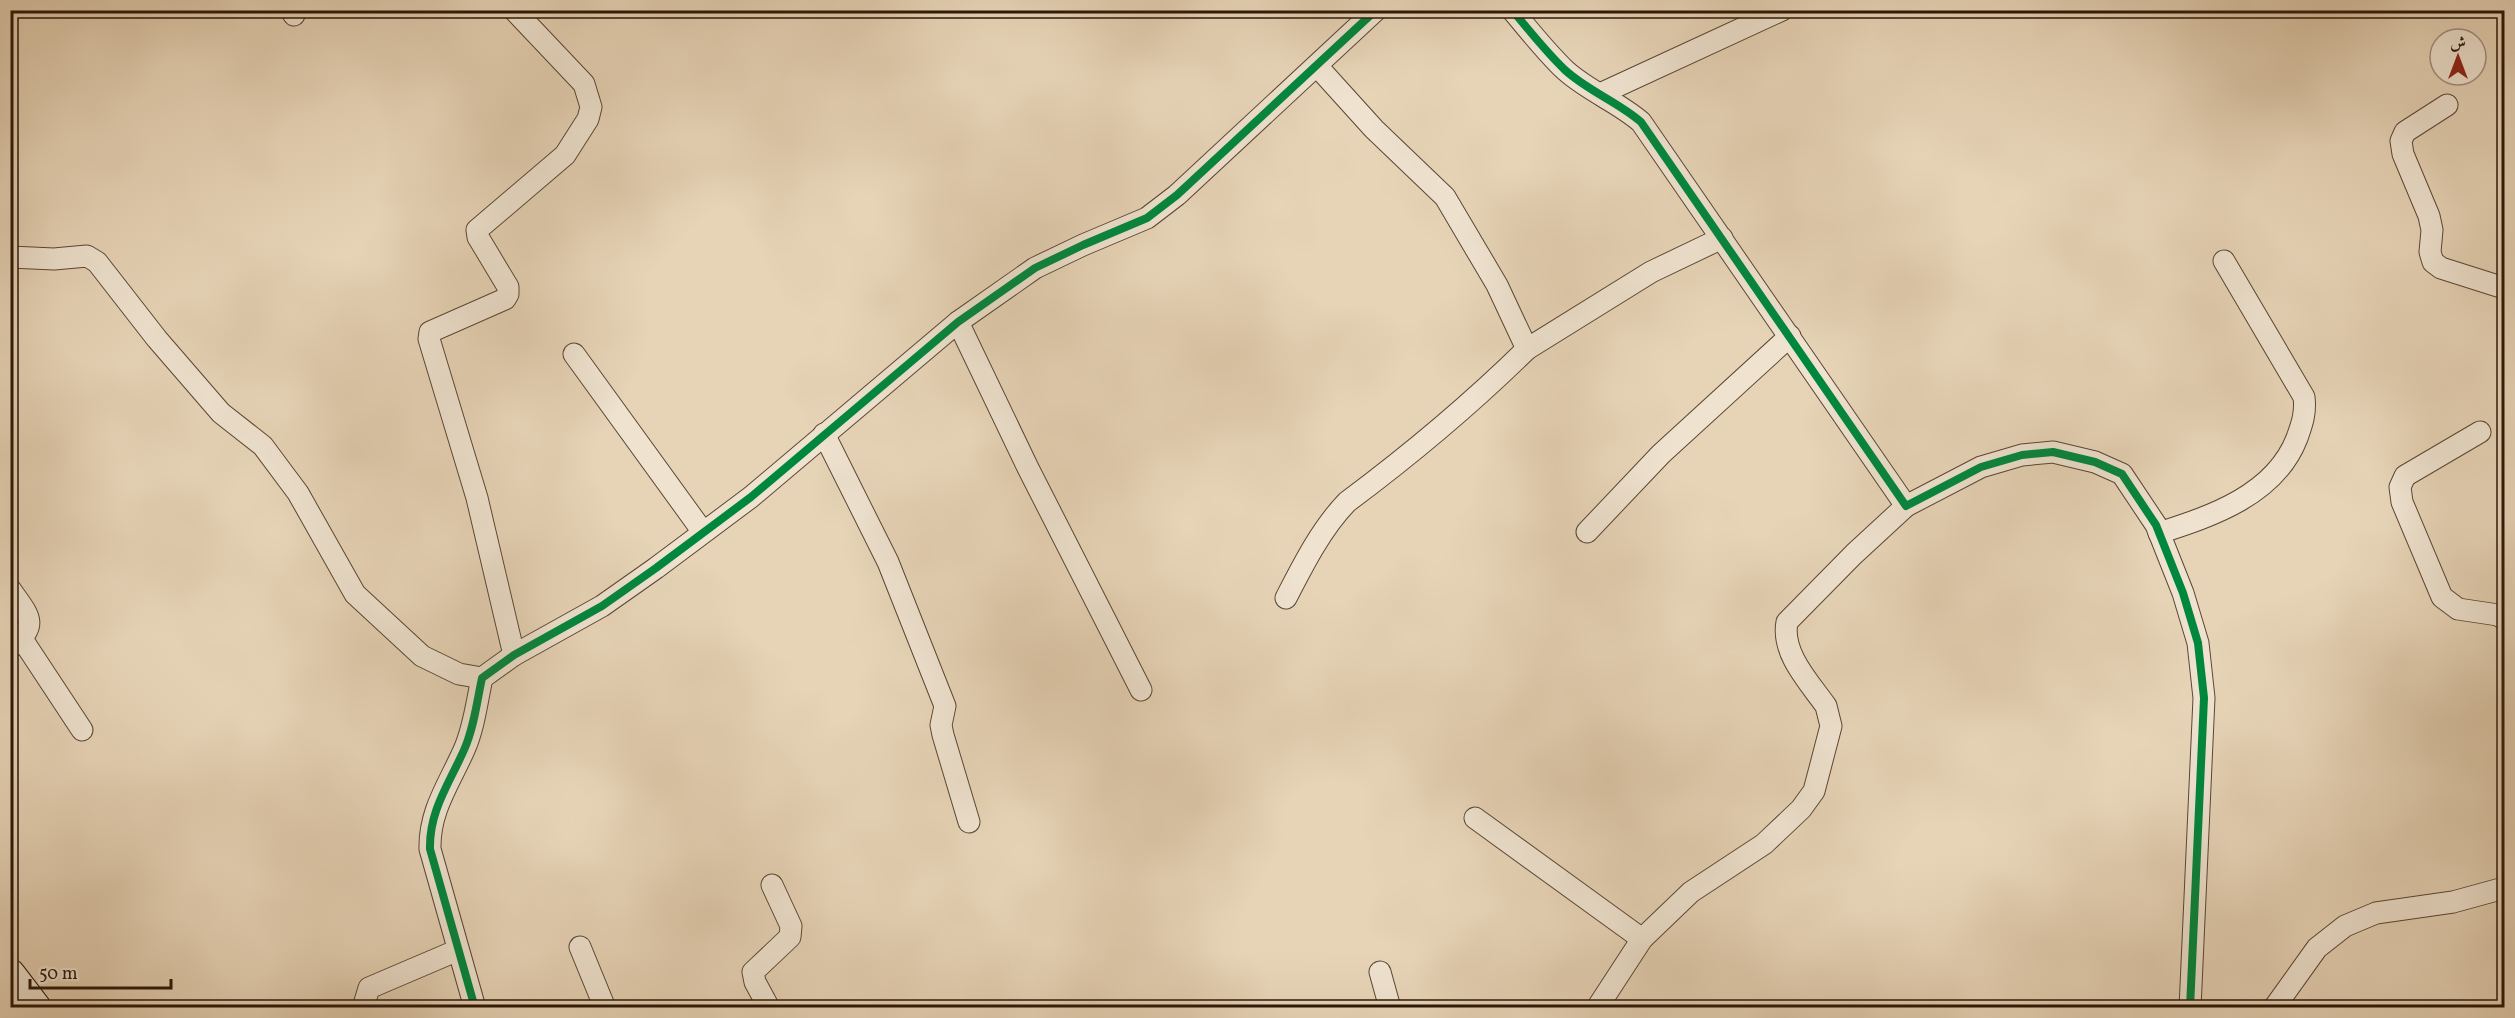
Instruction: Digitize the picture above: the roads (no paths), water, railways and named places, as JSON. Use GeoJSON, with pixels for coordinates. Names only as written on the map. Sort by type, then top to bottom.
{"type":"FeatureCollection","features":[{"type":"Feature","properties":{"kind":"main road"},"geometry":{"type":"LineString","coordinates":[[10,974],[36,1008]]}},
{"type":"Feature","properties":{"kind":"street"},"geometry":{"type":"LineString","coordinates":[[514,10],[584,84],[591,107],[588,119],[565,155],[477,230],[478,237],[508,287],[505,299],[430,332],[429,339],[477,498],[514,655]]}},
{"type":"Feature","properties":{"kind":"street"},"geometry":{"type":"LineString","coordinates":[[475,1008],[430,849],[430,832],[434,811],[465,748],[482,678],[514,655],[602,606],[703,532],[751,496],[958,322],[1035,268],[1147,218],[1177,195],[1376,10]]}},
{"type":"Feature","properties":{"kind":"street"},"geometry":{"type":"LineString","coordinates":[[1512,10],[1564,69],[1641,122],[1906,506]]}},
{"type":"Feature","properties":{"kind":"street"},"geometry":{"type":"LineString","coordinates":[[1600,94],[1782,10]]}},
{"type":"Feature","properties":{"kind":"street"},"geometry":{"type":"LineString","coordinates":[[1317,66],[1374,129],[1445,196],[1497,285],[1527,349]]}},
{"type":"Feature","properties":{"kind":"street"},"geometry":{"type":"LineString","coordinates":[[2447,105],[2405,132],[2401,141],[2403,154],[2429,216],[2432,230],[2430,252],[2433,262],[2441,268],[2505,288]]}},
{"type":"Feature","properties":{"kind":"street"},"geometry":{"type":"LineString","coordinates":[[1286,598],[1303,564],[1339,510],[1404,459],[1502,374],[1527,349],[1651,272],[1722,238]]}},
{"type":"Feature","properties":{"kind":"street"},"geometry":{"type":"LineString","coordinates":[[10,257],[54,259],[87,256],[97,262],[221,413],[263,446],[298,494],[355,594],[422,656],[459,674],[482,678]]}},
{"type":"Feature","properties":{"kind":"street"},"geometry":{"type":"LineString","coordinates":[[2159,533],[2203,519],[2228,508],[2252,493],[2280,468],[2292,449],[2304,418],[2304,398],[2224,261]]}},
{"type":"Feature","properties":{"kind":"street"},"geometry":{"type":"LineString","coordinates":[[958,322],[1028,468],[1141,690]]}},
{"type":"Feature","properties":{"kind":"street"},"geometry":{"type":"LineString","coordinates":[[1587,532],[1661,454],[1790,336]]}},
{"type":"Feature","properties":{"kind":"street"},"geometry":{"type":"LineString","coordinates":[[574,354],[703,532]]}},
{"type":"Feature","properties":{"kind":"street"},"geometry":{"type":"LineString","coordinates":[[2480,432],[2404,476],[2400,488],[2402,502],[2442,597],[2458,609],[2498,615],[2505,620]]}},
{"type":"Feature","properties":{"kind":"street"},"geometry":{"type":"LineString","coordinates":[[824,434],[888,562],[945,706],[941,725],[943,735],[969,822]]}},
{"type":"Feature","properties":{"kind":"street"},"geometry":{"type":"LineString","coordinates":[[1597,1008],[1642,939],[1691,892],[1764,844],[1801,809],[1814,791],[1831,726],[1830,716],[1826,706],[1791,653],[1786,629],[1787,622],[1854,554],[1906,506],[1981,467],[2022,455],[2053,453],[2096,462],[2122,474],[2159,533],[2186,603],[2198,643],[2204,698],[2190,1008]]}},
{"type":"Feature","properties":{"kind":"street"},"geometry":{"type":"LineString","coordinates":[[10,589],[30,618],[30,629],[16,643],[82,730]]}},
{"type":"Feature","properties":{"kind":"street"},"geometry":{"type":"LineString","coordinates":[[1475,818],[1642,939]]}},
{"type":"Feature","properties":{"kind":"street"},"geometry":{"type":"LineString","coordinates":[[769,1008],[755,982],[753,972],[790,937],[792,932],[772,885]]}},
{"type":"Feature","properties":{"kind":"street"},"geometry":{"type":"LineString","coordinates":[[2274,1008],[2317,948],[2345,926],[2376,914],[2453,903],[2505,888]]}},
{"type":"Feature","properties":{"kind":"street"},"geometry":{"type":"LineString","coordinates":[[580,948],[605,1008]]}},
{"type":"Feature","properties":{"kind":"street"},"geometry":{"type":"LineString","coordinates":[[363,1008],[369,988],[458,950]]}},
{"type":"Feature","properties":{"kind":"street"},"geometry":{"type":"LineString","coordinates":[[1380,972],[1390,1008]]}}]}
